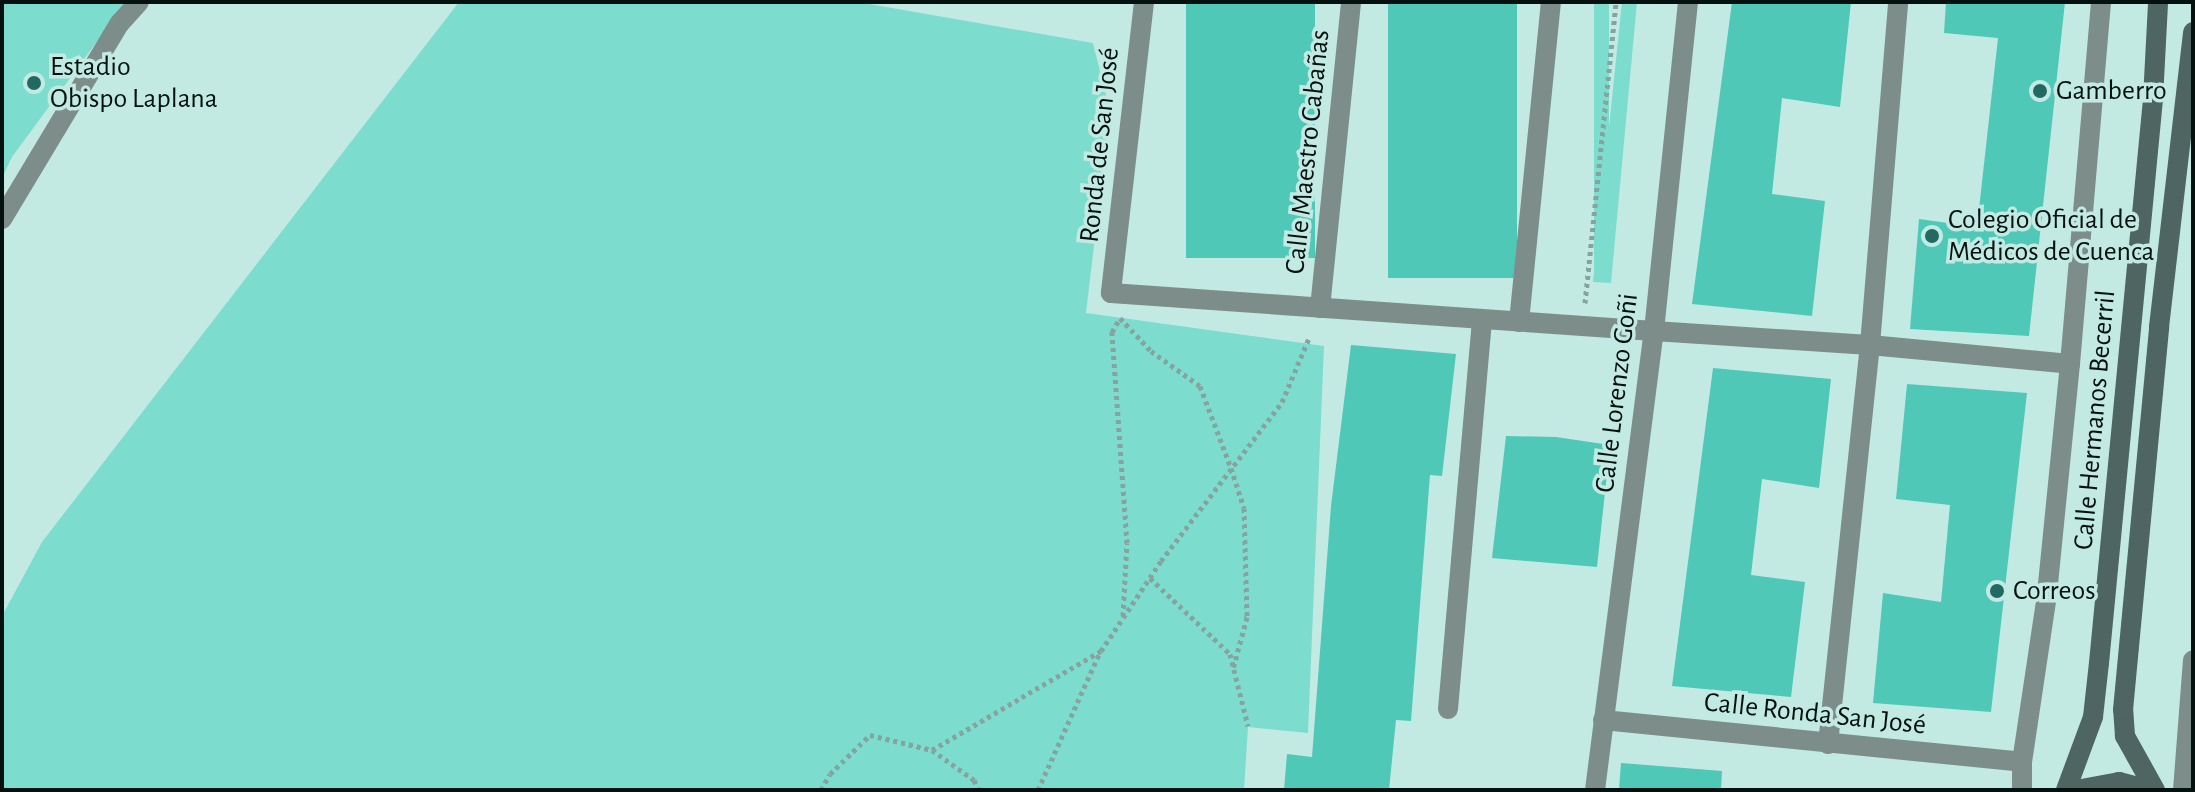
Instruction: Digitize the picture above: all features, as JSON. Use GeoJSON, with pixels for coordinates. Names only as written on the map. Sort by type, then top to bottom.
{"type":"FeatureCollection","features":[{"type":"Feature","properties":{"kind":"main road","name":"Calle Hermanos Becerril"},"geometry":{"type":"LineString","coordinates":[[2066,790],[2093,717],[2153,99],[2158,2]]}},
{"type":"Feature","properties":{"kind":"main road","name":"Calle Hermanos Becerril"},"geometry":{"type":"LineString","coordinates":[[2155,790],[2125,736],[2123,710],[2159,327],[2193,32]]}},
{"type":"Feature","properties":{"kind":"main road"},"geometry":{"type":"LineString","coordinates":[[2076,790],[2119,782],[2148,790]]}},
{"type":"Feature","properties":{"kind":"street"},"geometry":{"type":"LineString","coordinates":[[2,219],[120,23],[139,2]]}},
{"type":"Feature","properties":{"kind":"street","name":"Ronda de San José"},"geometry":{"type":"LineString","coordinates":[[1144,2],[1111,293],[1320,308]]}},
{"type":"Feature","properties":{"kind":"street","name":"Calle Maestro Cabañas"},"geometry":{"type":"LineString","coordinates":[[1320,308],[1351,2]]}},
{"type":"Feature","properties":{"kind":"street"},"geometry":{"type":"LineString","coordinates":[[1519,322],[1551,2]]}},
{"type":"Feature","properties":{"kind":"street","name":"Calle Lorenzo Goñi"},"geometry":{"type":"LineString","coordinates":[[1595,790],[1654,331],[1688,2]]}},
{"type":"Feature","properties":{"kind":"street"},"geometry":{"type":"LineString","coordinates":[[1828,744],[1870,345],[1898,2]]}},
{"type":"Feature","properties":{"kind":"street","name":"Calle Hermanos Becerril"},"geometry":{"type":"LineString","coordinates":[[2022,790],[2022,762],[2047,594],[2101,2]]}},
{"type":"Feature","properties":{"kind":"street"},"geometry":{"type":"LineString","coordinates":[[1320,308],[1870,345],[2070,364]]}},
{"type":"Feature","properties":{"kind":"street"},"geometry":{"type":"LineString","coordinates":[[1448,709],[1482,319]]}},
{"type":"Feature","properties":{"kind":"street"},"geometry":{"type":"LineString","coordinates":[[2183,790],[2193,660]]}},
{"type":"Feature","properties":{"kind":"street","name":"Calle Ronda San José"},"geometry":{"type":"LineString","coordinates":[[1603,720],[2022,762]]}},
{"type":"Feature","properties":{"kind":"path"},"geometry":{"type":"LineString","coordinates":[[1582,326],[1616,2]]}},
{"type":"Feature","properties":{"kind":"path"},"geometry":{"type":"LineString","coordinates":[[1123,619],[1127,543],[1112,332],[1120,318],[1151,351],[1200,386],[1244,508],[1247,617],[1233,669]]}},
{"type":"Feature","properties":{"kind":"path"},"geometry":{"type":"LineString","coordinates":[[1038,790],[1101,651],[1150,578],[1282,402],[1309,338]]}},
{"type":"Feature","properties":{"kind":"path"},"geometry":{"type":"LineString","coordinates":[[1150,578],[1230,654],[1248,726]]}},
{"type":"Feature","properties":{"kind":"path"},"geometry":{"type":"LineString","coordinates":[[932,750],[1101,651]]}},
{"type":"Feature","properties":{"kind":"path"},"geometry":{"type":"LineString","coordinates":[[821,790],[830,774],[870,735],[932,750],[974,780],[979,790]]}},
{"type":"Feature","properties":{"kind":"green space","name":"Estadio Obispo Laplana"},"geometry":{"type":"Polygon","coordinates":[[[2,2],[126,2],[12,157],[2,178],[2,2]]]}},
{"type":"Feature","properties":{"kind":"green space"},"geometry":{"type":"Polygon","coordinates":[[[459,2],[858,2],[1093,43],[1110,111],[1086,313],[1324,346],[1308,733],[1248,727],[1244,790],[2,790],[2,616],[42,542],[459,2]]]}},
{"type":"Feature","properties":{"kind":"green space"},"geometry":{"type":"Polygon","coordinates":[[[1594,2],[1609,2],[1609,276],[1594,276],[1594,2]]]}},
{"type":"Feature","properties":{"kind":"green space"},"geometry":{"type":"Polygon","coordinates":[[[1622,2],[1637,2],[1611,283],[1593,282],[1622,2]]]}},
{"type":"Feature","properties":{"kind":"building"},"geometry":{"type":"Polygon","coordinates":[[[1186,2],[1315,2],[1315,258],[1186,258],[1186,2]]]}},
{"type":"Feature","properties":{"kind":"building"},"geometry":{"type":"Polygon","coordinates":[[[1388,2],[1517,2],[1517,278],[1388,278],[1388,2]]]}},
{"type":"Feature","properties":{"kind":"building"},"geometry":{"type":"Polygon","coordinates":[[[1732,2],[1851,2],[1840,107],[1782,98],[1772,194],[1825,201],[1812,316],[1692,304],[1732,2]]]}},
{"type":"Feature","properties":{"kind":"building"},"geometry":{"type":"Polygon","coordinates":[[[1946,2],[2065,2],[2029,336],[1910,329],[1919,219],[1977,227],[1998,38],[1944,33],[1946,2]]]}},
{"type":"Feature","properties":{"kind":"building"},"geometry":{"type":"Polygon","coordinates":[[[1351,345],[1456,354],[1442,476],[1430,475],[1411,721],[1396,720],[1389,790],[1284,790],[1287,754],[1312,757],[1331,506],[1351,345]]]}},
{"type":"Feature","properties":{"kind":"building"},"geometry":{"type":"Polygon","coordinates":[[[1713,368],[1831,379],[1819,488],[1762,479],[1751,575],[1805,582],[1791,697],[1672,686],[1713,368]]]}},
{"type":"Feature","properties":{"kind":"building"},"geometry":{"type":"Polygon","coordinates":[[[1907,384],[2027,393],[1991,712],[1873,703],[1883,593],[1941,602],[1950,505],[1896,499],[1907,384]]]}},
{"type":"Feature","properties":{"kind":"building"},"geometry":{"type":"Polygon","coordinates":[[[1506,436],[1556,437],[1610,445],[1597,567],[1492,558],[1506,436]]]}},
{"type":"Feature","properties":{"kind":"building"},"geometry":{"type":"Polygon","coordinates":[[[1621,763],[1722,771],[1721,790],[1619,790],[1621,763]]]}},
{"type":"Feature","properties":{"kind":"place","name":"Estadio Obispo Laplana"},"geometry":{"type":"Point","coordinates":[34,83]}},
{"type":"Feature","properties":{"kind":"place","name":"Gamberro"},"geometry":{"type":"Point","coordinates":[2040,91]}},
{"type":"Feature","properties":{"kind":"place","name":"Colegio Oficial de Médicos de Cuenca"},"geometry":{"type":"Point","coordinates":[1932,236]}},
{"type":"Feature","properties":{"kind":"place","name":"Correos"},"geometry":{"type":"Point","coordinates":[1997,591]}}]}
